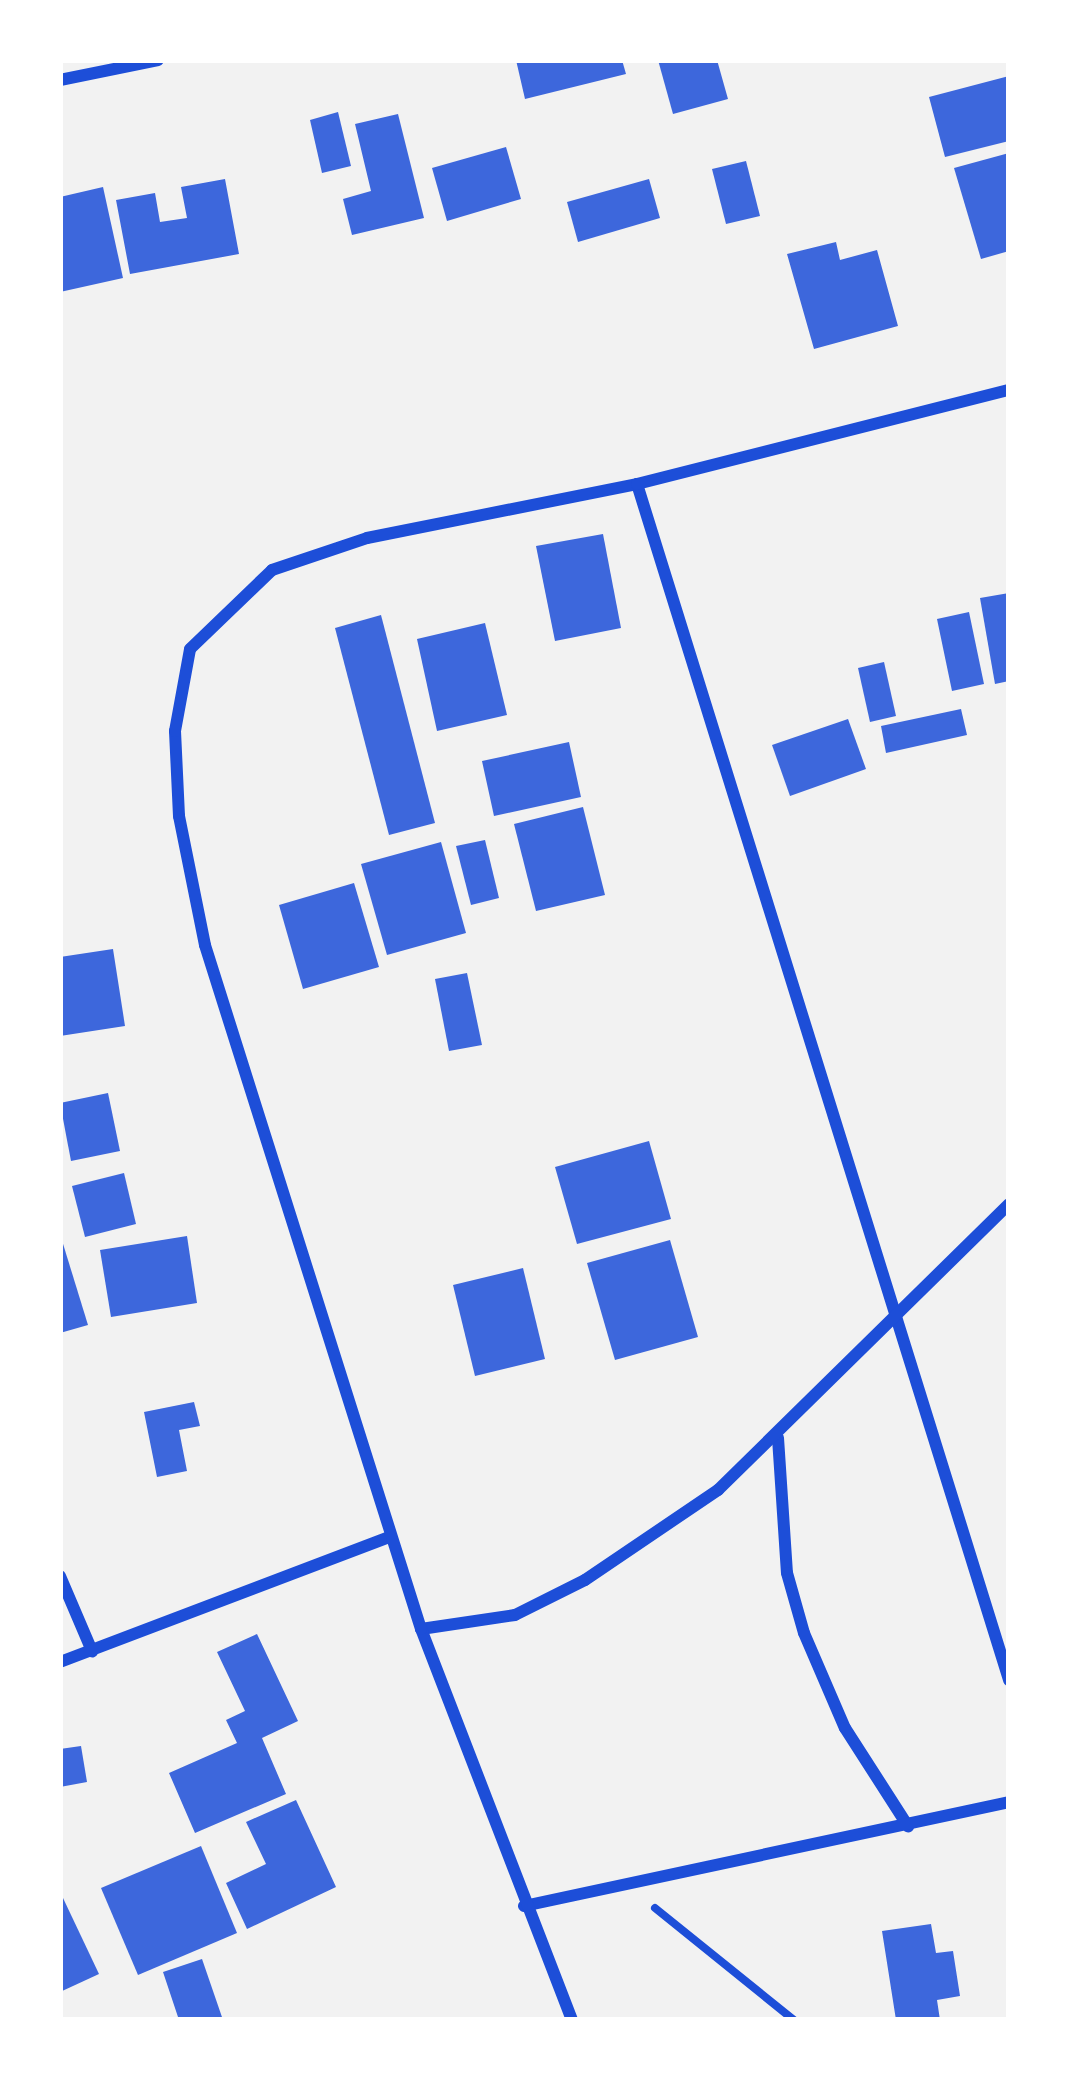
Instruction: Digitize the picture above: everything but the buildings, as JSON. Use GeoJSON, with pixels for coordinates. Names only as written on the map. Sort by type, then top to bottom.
{"type":"FeatureCollection","features":[{"type":"Feature","properties":{"kind":"street"},"geometry":{"type":"LineString","coordinates":[[60,80],[158,60]]}},
{"type":"Feature","properties":{"kind":"street"},"geometry":{"type":"LineString","coordinates":[[572,2020],[524,1906],[421,1629],[205,945],[178,816],[178,695],[190,649],[272,570],[367,538],[638,484],[1009,390]]}},
{"type":"Feature","properties":{"kind":"street"},"geometry":{"type":"LineString","coordinates":[[638,484],[1009,1680]]}},
{"type":"Feature","properties":{"kind":"street"},"geometry":{"type":"LineString","coordinates":[[421,1629],[515,1615],[585,1580],[718,1490],[778,1438],[1009,1204]]}},
{"type":"Feature","properties":{"kind":"street"},"geometry":{"type":"LineString","coordinates":[[778,1438],[778,1498],[804,1633],[845,1728],[908,1826]]}},
{"type":"Feature","properties":{"kind":"street"},"geometry":{"type":"LineString","coordinates":[[60,1662],[391,1536]]}},
{"type":"Feature","properties":{"kind":"street"},"geometry":{"type":"LineString","coordinates":[[60,1576],[92,1651]]}},
{"type":"Feature","properties":{"kind":"street"},"geometry":{"type":"LineString","coordinates":[[524,1906],[1009,1802]]}},
{"type":"Feature","properties":{"kind":"path"},"geometry":{"type":"LineString","coordinates":[[624,1884],[794,2020]]}}]}
